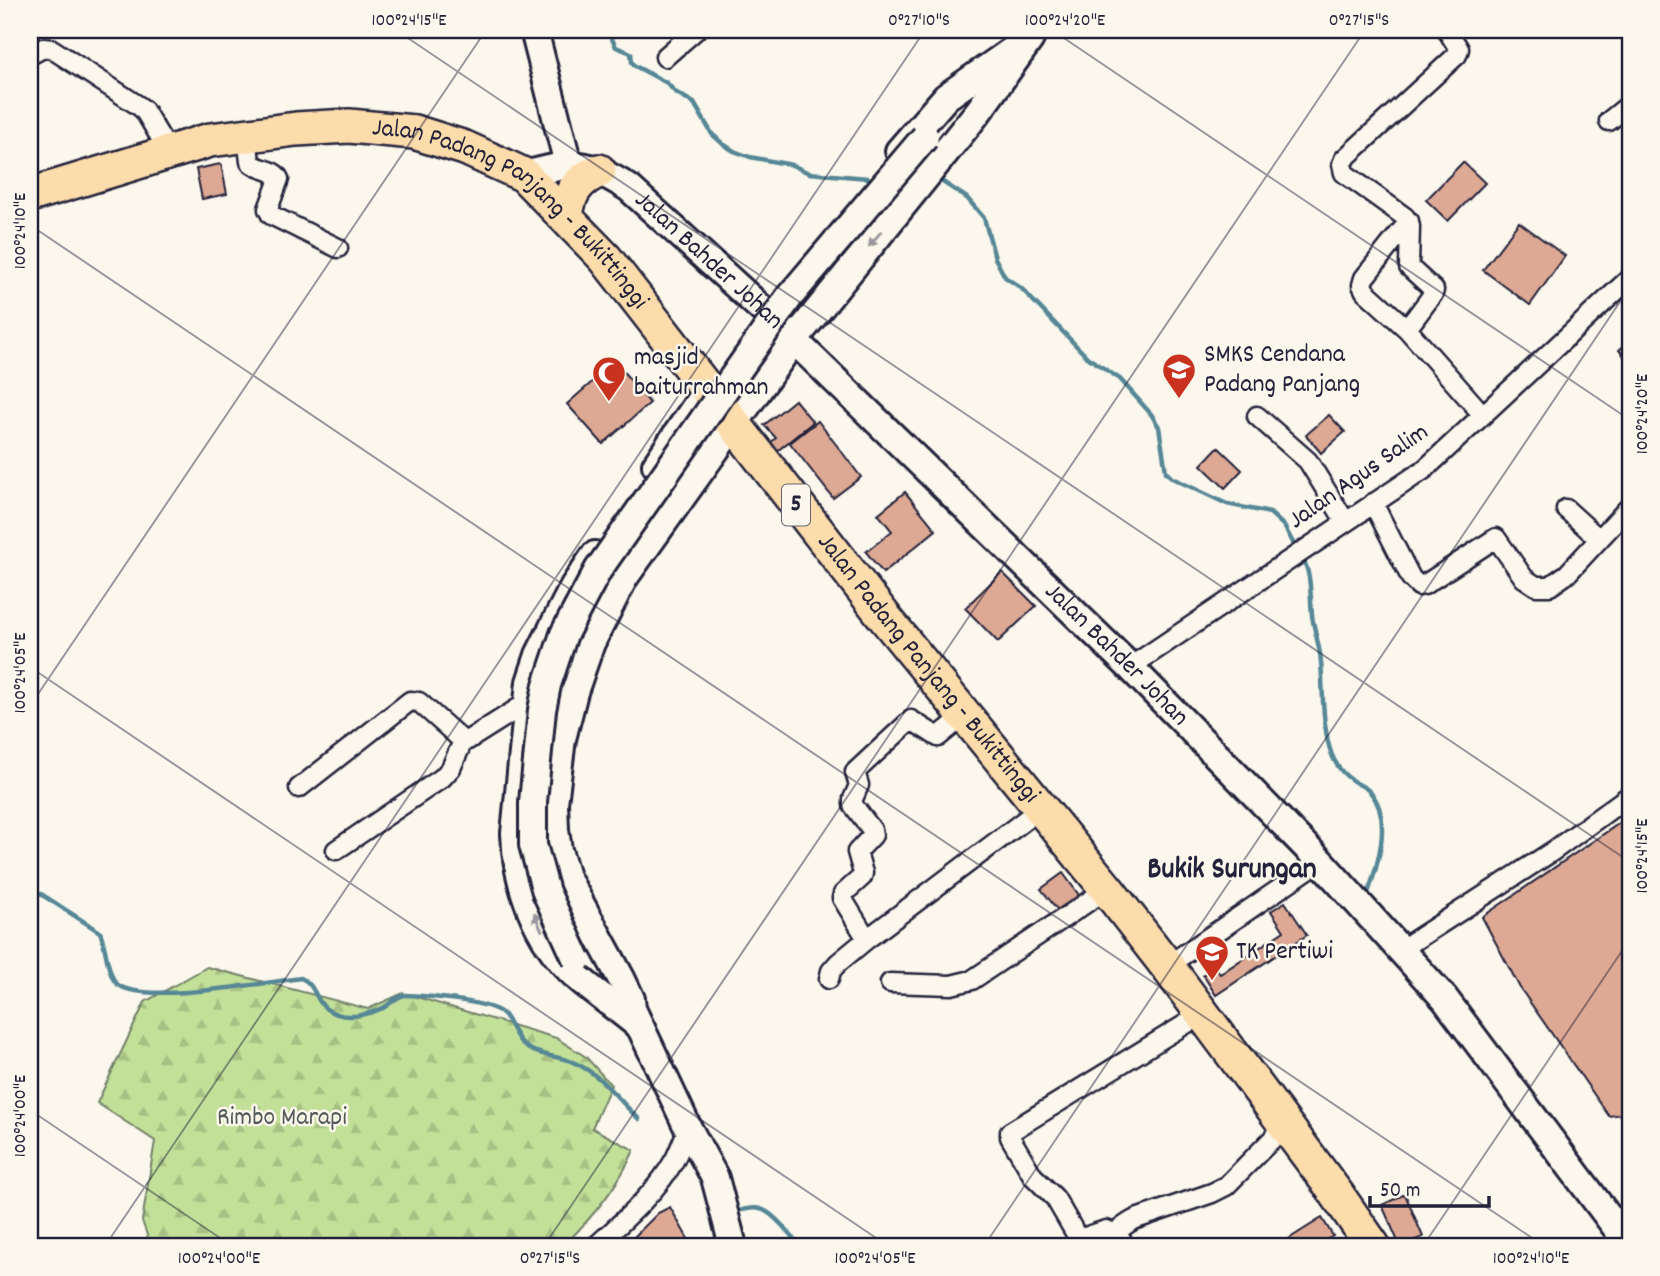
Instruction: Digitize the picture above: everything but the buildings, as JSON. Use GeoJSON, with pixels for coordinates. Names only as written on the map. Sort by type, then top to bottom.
{"type":"FeatureCollection","features":[{"type":"Feature","properties":{"kind":"highway","name":"Jalan Padang Panjang - Bukittinggi"},"geometry":{"type":"LineString","coordinates":[[30,195],[210,140],[349,125],[414,132],[465,148],[524,175],[605,258],[706,391],[1107,889],[1167,966],[1373,1246]]}},
{"type":"Feature","properties":{"kind":"highway"},"geometry":{"type":"LineString","coordinates":[[566,216],[568,200],[580,181],[584,167]]}},
{"type":"Feature","properties":{"kind":"main road"},"geometry":{"type":"LineString","coordinates":[[524,175],[584,167],[534,30]]}},
{"type":"Feature","properties":{"kind":"main road"},"geometry":{"type":"LineString","coordinates":[[733,1246],[715,1178],[630,1014],[581,957],[546,892],[533,845],[533,802],[547,685],[564,634],[598,570],[790,296],[929,141],[1035,34]]}},
{"type":"Feature","properties":{"kind":"main road"},"geometry":{"type":"LineString","coordinates":[[763,310],[940,103],[974,76],[1005,63]]}},
{"type":"Feature","properties":{"kind":"main road"},"geometry":{"type":"LineString","coordinates":[[630,1014],[631,999],[566,877],[558,850],[554,803],[562,739],[574,692],[591,643],[624,578],[794,340],[978,112],[1005,63]]}},
{"type":"Feature","properties":{"kind":"main road","name":"Jalan Bahder Johan"},"geometry":{"type":"LineString","coordinates":[[584,167],[629,188],[763,310],[1130,667],[1320,861],[1445,999],[1630,1246]]}},
{"type":"Feature","properties":{"kind":"main road"},"geometry":{"type":"LineString","coordinates":[[630,1014],[586,985],[561,961],[543,934],[520,880],[515,833],[530,682],[539,654],[574,586],[706,391]]}},
{"type":"Feature","properties":{"kind":"street"},"geometry":{"type":"LineString","coordinates":[[665,57],[695,30]]}},
{"type":"Feature","properties":{"kind":"street"},"geometry":{"type":"LineString","coordinates":[[1409,221],[1345,173],[1342,164],[1344,159],[1457,55],[1459,49],[1447,30]]}},
{"type":"Feature","properties":{"kind":"street"},"geometry":{"type":"LineString","coordinates":[[30,55],[43,48],[52,49],[139,106],[148,115],[169,152]]}},
{"type":"Feature","properties":{"kind":"street"},"geometry":{"type":"LineString","coordinates":[[1609,121],[1630,104]]}},
{"type":"Feature","properties":{"kind":"street"},"geometry":{"type":"LineString","coordinates":[[247,136],[250,162],[278,175],[268,209],[271,215],[338,248]]}},
{"type":"Feature","properties":{"kind":"street"},"geometry":{"type":"LineString","coordinates":[[1407,329],[1434,290],[1409,267],[1409,221]]}},
{"type":"Feature","properties":{"kind":"street"},"geometry":{"type":"LineString","coordinates":[[1409,221],[1364,278],[1362,285],[1365,291],[1407,329],[1483,415]]}},
{"type":"Feature","properties":{"kind":"street","name":"Jalan Agus Salim"},"geometry":{"type":"LineString","coordinates":[[1130,667],[1425,469],[1630,278]]}},
{"type":"Feature","properties":{"kind":"street"},"geometry":{"type":"LineString","coordinates":[[1257,416],[1308,461],[1345,521]]}},
{"type":"Feature","properties":{"kind":"street"},"geometry":{"type":"LineString","coordinates":[[1373,503],[1410,578],[1419,586],[1496,538],[1524,578],[1536,586],[1550,586],[1567,574],[1630,506]]}},
{"type":"Feature","properties":{"kind":"street"},"geometry":{"type":"LineString","coordinates":[[1566,509],[1599,539]]}},
{"type":"Feature","properties":{"kind":"street"},"geometry":{"type":"LineString","coordinates":[[299,788],[410,701],[419,702],[463,741]]}},
{"type":"Feature","properties":{"kind":"street"},"geometry":{"type":"LineString","coordinates":[[463,741],[528,702]]}},
{"type":"Feature","properties":{"kind":"street"},"geometry":{"type":"LineString","coordinates":[[867,939],[842,898],[862,877],[857,852],[873,835],[853,805],[859,785],[855,772],[911,720],[938,737],[965,715]]}},
{"type":"Feature","properties":{"kind":"street"},"geometry":{"type":"LineString","coordinates":[[336,850],[442,778],[451,768],[463,741]]}},
{"type":"Feature","properties":{"kind":"street"},"geometry":{"type":"LineString","coordinates":[[1400,950],[1553,852],[1630,795]]}},
{"type":"Feature","properties":{"kind":"street"},"geometry":{"type":"LineString","coordinates":[[829,979],[831,971],[838,963],[867,939],[1041,807]]}},
{"type":"Feature","properties":{"kind":"street"},"geometry":{"type":"LineString","coordinates":[[1167,966],[1320,861]]}},
{"type":"Feature","properties":{"kind":"street"},"geometry":{"type":"LineString","coordinates":[[890,983],[951,985],[972,980],[1107,889]]}},
{"type":"Feature","properties":{"kind":"street"},"geometry":{"type":"LineString","coordinates":[[1121,1240],[1106,1230],[1082,1238],[1077,1236],[1055,1198],[1033,1176],[1010,1137],[1010,1132],[1202,1014]]}},
{"type":"Feature","properties":{"kind":"street"},"geometry":{"type":"LineString","coordinates":[[1121,1240],[1127,1223],[1226,1186],[1285,1126]]}},
{"type":"Feature","properties":{"kind":"street"},"geometry":{"type":"LineString","coordinates":[[596,1246],[635,1209],[666,1173],[688,1128]]}},
{"type":"Feature","properties":{"kind":"street"},"geometry":{"type":"LineString","coordinates":[[1083,1246],[1121,1240]]}},
{"type":"Feature","properties":{"kind":"green space","name":"Rimbo Marapi"},"geometry":{"type":"Polygon","coordinates":[[[207,967],[368,1009],[403,993],[556,1038],[586,1057],[611,1085],[592,1128],[634,1150],[603,1201],[563,1246],[151,1246],[142,1221],[155,1141],[97,1103],[145,1002],[207,967]]]}},
{"type":"Feature","properties":{"kind":"waterway"},"geometry":{"type":"LineString","coordinates":[[549,30],[553,35],[561,36],[582,30]]}},
{"type":"Feature","properties":{"kind":"waterway"},"geometry":{"type":"LineString","coordinates":[[603,30],[609,33],[616,47],[631,53],[635,66],[667,83],[675,92],[694,103],[712,134],[734,151],[792,165],[809,173],[868,178]]}},
{"type":"Feature","properties":{"kind":"waterway"},"geometry":{"type":"LineString","coordinates":[[935,177],[967,198],[984,218],[995,258],[1005,277],[1021,288],[1087,357],[1120,379],[1151,414],[1159,427],[1166,472],[1172,478],[1227,504],[1270,513],[1284,526],[1297,550]]}},
{"type":"Feature","properties":{"kind":"waterway"},"geometry":{"type":"LineString","coordinates":[[1302,558],[1309,578],[1329,746],[1342,771],[1371,793],[1381,816],[1381,844],[1367,896]]}},
{"type":"Feature","properties":{"kind":"waterway"},"geometry":{"type":"LineString","coordinates":[[30,887],[100,932],[113,979],[129,990],[175,993],[204,991],[301,978],[311,986],[324,1007],[342,1015],[354,1016],[372,1012],[406,995],[487,1006],[504,1015],[518,1038],[529,1049],[585,1068],[602,1081],[639,1119]]}},
{"type":"Feature","properties":{"kind":"waterway"},"geometry":{"type":"LineString","coordinates":[[742,1210],[756,1208],[770,1214],[799,1246]]}},
{"type":"Feature","properties":{"kind":"place","name":"SMKS Cendana Padang Panjang"},"geometry":{"type":"Point","coordinates":[1179,400]}},
{"type":"Feature","properties":{"kind":"place","name":"masjid baiturrahman"},"geometry":{"type":"Point","coordinates":[609,403]}},
{"type":"Feature","properties":{"kind":"place","name":"TK Pertiwi"},"geometry":{"type":"Point","coordinates":[1212,982]}},
{"type":"Feature","properties":{"kind":"district","name":"Bukik Surungan"},"geometry":{"type":"Point","coordinates":[1232,871]}}]}
